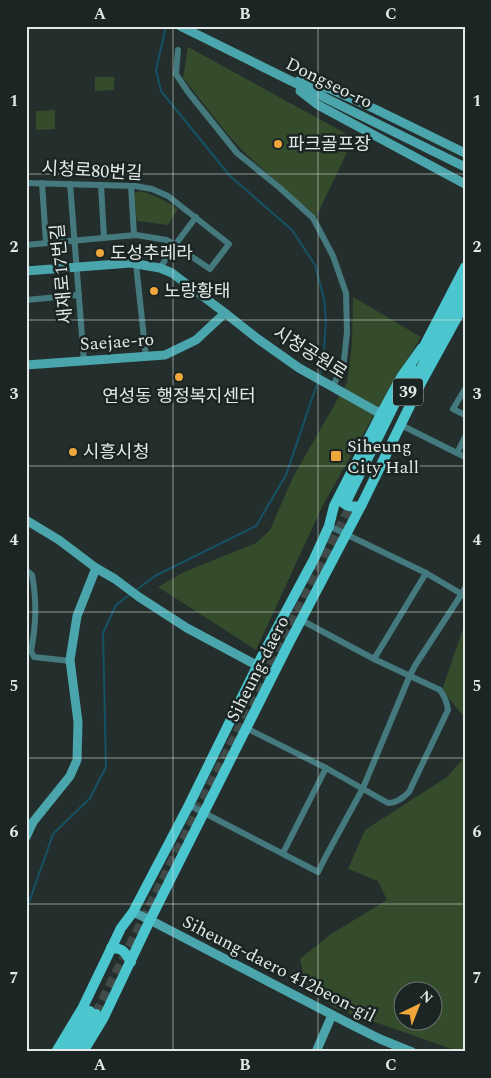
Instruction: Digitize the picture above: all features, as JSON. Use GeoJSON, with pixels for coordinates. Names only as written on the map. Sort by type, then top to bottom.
{"type":"FeatureCollection","features":[{"type":"Feature","properties":{"kind":"main road","name":"Siheung-daero"},"geometry":{"type":"LineString","coordinates":[[351,500],[422,348],[465,268]]}},
{"type":"Feature","properties":{"kind":"main road","name":"Siheung-daero"},"geometry":{"type":"LineString","coordinates":[[351,500],[465,285]]}},
{"type":"Feature","properties":{"kind":"main road","name":"Siheung-daero"},"geometry":{"type":"LineString","coordinates":[[56,1052],[83,1007],[121,928],[133,912],[189,805],[257,666],[314,559],[329,526],[334,506],[351,500],[401,425],[465,303]]}},
{"type":"Feature","properties":{"kind":"main road","name":"Siheung-daero"},"geometry":{"type":"LineString","coordinates":[[84,1052],[103,1019],[203,813],[346,534],[351,500],[381,414],[402,376],[422,348]]}},
{"type":"Feature","properties":{"kind":"main road"},"geometry":{"type":"LineString","coordinates":[[314,559],[323,558],[328,567]]}},
{"type":"Feature","properties":{"kind":"main road"},"geometry":{"type":"LineString","coordinates":[[111,948],[118,948],[124,951],[131,962]]}},
{"type":"Feature","properties":{"kind":"main road"},"geometry":{"type":"LineString","coordinates":[[65,1052],[93,1012],[84,1036],[74,1052]]}},
{"type":"Feature","properties":{"kind":"street","name":"Dongseo-ro"},"geometry":{"type":"LineString","coordinates":[[181,27],[465,167]]}},
{"type":"Feature","properties":{"kind":"street"},"geometry":{"type":"LineString","coordinates":[[178,50],[176,74],[188,92],[236,153],[280,188],[312,218],[333,256],[346,293],[347,332],[344,361],[330,386]]}},
{"type":"Feature","properties":{"kind":"street"},"geometry":{"type":"LineString","coordinates":[[280,76],[330,89],[376,109],[465,153]]}},
{"type":"Feature","properties":{"kind":"street"},"geometry":{"type":"LineString","coordinates":[[280,76],[318,105],[465,184]]}},
{"type":"Feature","properties":{"kind":"street","name":"시청로80번길"},"geometry":{"type":"LineString","coordinates":[[26,183],[131,186],[152,189],[168,196],[229,244],[210,269],[175,245]]}},
{"type":"Feature","properties":{"kind":"street"},"geometry":{"type":"LineString","coordinates":[[42,183],[46,243]]}},
{"type":"Feature","properties":{"kind":"street","name":"새재로17번길"},"geometry":{"type":"LineString","coordinates":[[70,184],[84,361]]}},
{"type":"Feature","properties":{"kind":"street"},"geometry":{"type":"LineString","coordinates":[[101,185],[104,238]]}},
{"type":"Feature","properties":{"kind":"street"},"geometry":{"type":"LineString","coordinates":[[131,186],[134,235]]}},
{"type":"Feature","properties":{"kind":"street"},"geometry":{"type":"LineString","coordinates":[[26,271],[131,263],[160,268],[196,217]]}},
{"type":"Feature","properties":{"kind":"street"},"geometry":{"type":"LineString","coordinates":[[26,245],[134,235],[167,240],[175,245]]}},
{"type":"Feature","properties":{"kind":"street"},"geometry":{"type":"LineString","coordinates":[[136,264],[146,357]]}},
{"type":"Feature","properties":{"kind":"street","name":"시청공원로"},"geometry":{"type":"LineString","coordinates":[[160,268],[172,273],[299,368],[381,414]]}},
{"type":"Feature","properties":{"kind":"street"},"geometry":{"type":"LineString","coordinates":[[26,300],[78,295]]}},
{"type":"Feature","properties":{"kind":"street","name":"Saejae-ro"},"geometry":{"type":"LineString","coordinates":[[26,365],[165,355],[196,340],[225,313]]}},
{"type":"Feature","properties":{"kind":"street"},"geometry":{"type":"LineString","coordinates":[[465,389],[453,409],[465,415]]}},
{"type":"Feature","properties":{"kind":"street"},"geometry":{"type":"LineString","coordinates":[[401,425],[465,458]]}},
{"type":"Feature","properties":{"kind":"street"},"geometry":{"type":"LineString","coordinates":[[457,454],[465,437]]}},
{"type":"Feature","properties":{"kind":"street"},"geometry":{"type":"LineString","coordinates":[[26,520],[188,628],[273,674]]}},
{"type":"Feature","properties":{"kind":"street"},"geometry":{"type":"LineString","coordinates":[[329,526],[426,573],[463,595]]}},
{"type":"Feature","properties":{"kind":"street"},"geometry":{"type":"LineString","coordinates":[[26,837],[33,822],[70,776],[77,760],[78,722],[70,662],[77,616],[96,568]]}},
{"type":"Feature","properties":{"kind":"street"},"geometry":{"type":"LineString","coordinates":[[26,570],[32,575],[36,615],[31,652],[34,657],[70,662]]}},
{"type":"Feature","properties":{"kind":"street"},"geometry":{"type":"LineString","coordinates":[[374,659],[426,573]]}},
{"type":"Feature","properties":{"kind":"street"},"geometry":{"type":"LineString","coordinates":[[189,805],[318,872],[363,788],[410,675],[463,595],[465,588]]}},
{"type":"Feature","properties":{"kind":"street"},"geometry":{"type":"LineString","coordinates":[[246,728],[326,768],[388,803],[396,801],[409,792],[448,710],[446,698],[440,690],[374,659],[301,620]]}},
{"type":"Feature","properties":{"kind":"street"},"geometry":{"type":"LineString","coordinates":[[283,854],[326,768]]}},
{"type":"Feature","properties":{"kind":"street","name":"Siheung-daero 412beon-gil"},"geometry":{"type":"LineString","coordinates":[[133,912],[380,1039],[412,1052]]}},
{"type":"Feature","properties":{"kind":"street"},"geometry":{"type":"LineString","coordinates":[[316,1052],[332,1014]]}},
{"type":"Feature","properties":{"kind":"green space"},"geometry":{"type":"Polygon","coordinates":[[[188,47],[354,138],[316,217],[246,154],[229,136],[183,78],[188,47]]]}},
{"type":"Feature","properties":{"kind":"green space"},"geometry":{"type":"Polygon","coordinates":[[[95,77],[114,77],[114,90],[95,91],[95,77]]]}},
{"type":"Feature","properties":{"kind":"green space"},"geometry":{"type":"Polygon","coordinates":[[[55,110],[55,129],[36,130],[36,111],[55,110]]]}},
{"type":"Feature","properties":{"kind":"green space"},"geometry":{"type":"Polygon","coordinates":[[[139,191],[155,196],[178,209],[168,225],[137,221],[134,193],[139,191]]]}},
{"type":"Feature","properties":{"kind":"green space"},"geometry":{"type":"Polygon","coordinates":[[[353,297],[421,337],[323,505],[256,650],[158,587],[184,572],[256,543],[270,530],[293,477],[347,383],[352,344],[353,297]]]}},
{"type":"Feature","properties":{"kind":"green space"},"geometry":{"type":"Polygon","coordinates":[[[465,623],[465,718],[442,690],[465,623]]]}},
{"type":"Feature","properties":{"kind":"green space"},"geometry":{"type":"Polygon","coordinates":[[[465,757],[465,1052],[460,1052],[398,1030],[444,1030],[444,980],[394,980],[394,1029],[335,1008],[305,983],[300,959],[331,934],[387,900],[378,881],[348,869],[365,830],[447,777],[465,757]]]}},
{"type":"Feature","properties":{"kind":"waterway"},"geometry":{"type":"LineString","coordinates":[[166,26],[156,70],[161,91],[230,176],[292,230],[315,265],[324,299],[326,320],[323,364],[319,377]]}},
{"type":"Feature","properties":{"kind":"waterway"},"geometry":{"type":"LineString","coordinates":[[135,591],[155,576],[256,526],[286,475],[318,381]]}},
{"type":"Feature","properties":{"kind":"waterway"},"geometry":{"type":"LineString","coordinates":[[26,911],[53,834],[90,798],[106,767],[103,633],[116,605],[129,595]]}},
{"type":"Feature","properties":{"kind":"tunnel"},"geometry":{"type":"LineString","coordinates":[[96,1014],[354,500]]}},
{"type":"Feature","properties":{"kind":"place","name":"파크골프장"},"geometry":{"type":"Point","coordinates":[278,144]}},
{"type":"Feature","properties":{"kind":"place","name":"도성추레라"},"geometry":{"type":"Point","coordinates":[100,253]}},
{"type":"Feature","properties":{"kind":"place","name":"노랑황태"},"geometry":{"type":"Point","coordinates":[154,291]}},
{"type":"Feature","properties":{"kind":"place","name":"연성동 행정복지센터"},"geometry":{"type":"Point","coordinates":[179,377]}},
{"type":"Feature","properties":{"kind":"place","name":"시흥시청"},"geometry":{"type":"Point","coordinates":[73,452]}},
{"type":"Feature","properties":{"kind":"place","name":"Siheung City Hall"},"geometry":{"type":"Point","coordinates":[336,456]}}]}
